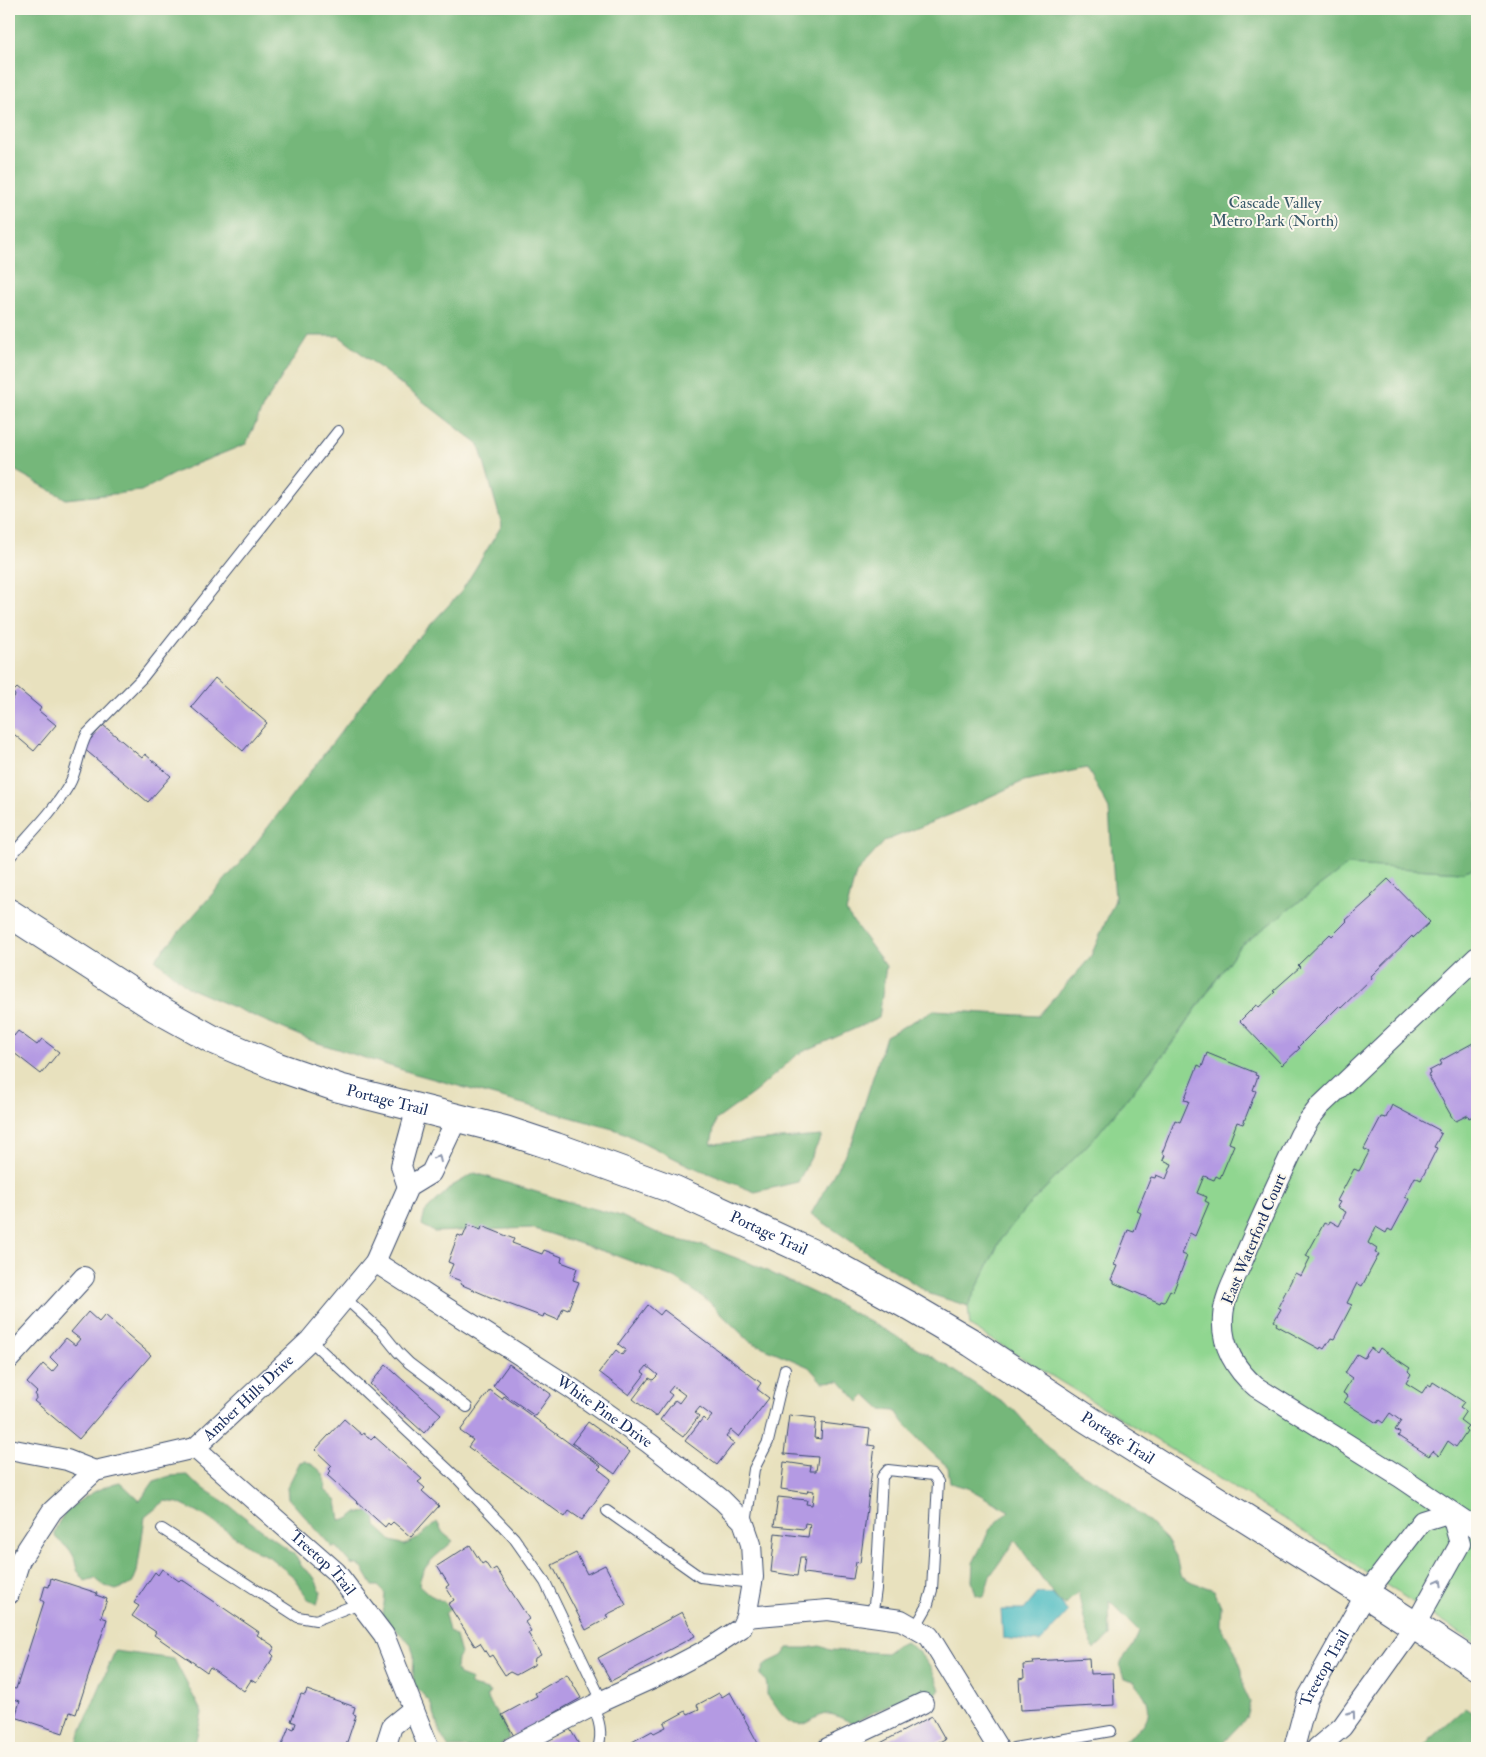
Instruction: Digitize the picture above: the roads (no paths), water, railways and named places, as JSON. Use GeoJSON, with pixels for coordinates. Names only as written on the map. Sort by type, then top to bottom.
{"type":"FeatureCollection","features":[{"type":"Feature","properties":{"kind":"main road","name":"Portage Trail"},"geometry":{"type":"LineString","coordinates":[[9,913],[156,1008],[212,1039],[278,1067],[339,1088],[505,1130],[556,1147],[675,1190],[818,1256],[972,1343],[1089,1420],[1477,1666]]}},
{"type":"Feature","properties":{"kind":"street","name":"East Waterford Court"},"geometry":{"type":"LineString","coordinates":[[1477,957],[1319,1107],[1309,1120],[1300,1134],[1253,1235],[1229,1291],[1223,1316],[1223,1331],[1234,1363],[1243,1376],[1256,1387],[1400,1477],[1477,1529]]}},
{"type":"Feature","properties":{"kind":"street"},"geometry":{"type":"LineString","coordinates":[[417,1107],[401,1166],[408,1187],[431,1173],[457,1118]]}},
{"type":"Feature","properties":{"kind":"street","name":"Amber Hills Drive"},"geometry":{"type":"LineString","coordinates":[[9,1594],[20,1560],[52,1511],[95,1471],[194,1448],[310,1340],[375,1262],[408,1187]]}},
{"type":"Feature","properties":{"kind":"street","name":"White Pine Drive"},"geometry":{"type":"LineString","coordinates":[[375,1262],[571,1388],[649,1443],[722,1500],[743,1521],[751,1544],[752,1583],[746,1617]]}},
{"type":"Feature","properties":{"kind":"street"},"geometry":{"type":"LineString","coordinates":[[9,1359],[84,1277]]}},
{"type":"Feature","properties":{"kind":"street"},"geometry":{"type":"LineString","coordinates":[[9,1448],[68,1460],[95,1471]]}},
{"type":"Feature","properties":{"kind":"street","name":"Treetop Trail"},"geometry":{"type":"LineString","coordinates":[[194,1448],[336,1572],[384,1635],[429,1748]]}},
{"type":"Feature","properties":{"kind":"street"},"geometry":{"type":"LineString","coordinates":[[1317,1748],[1342,1727],[1415,1625],[1460,1544],[1450,1512],[1422,1521],[1366,1594]]}},
{"type":"Feature","properties":{"kind":"street","name":"Treetop Trail"},"geometry":{"type":"LineString","coordinates":[[1294,1748],[1307,1699],[1366,1594]]}},
{"type":"Feature","properties":{"kind":"street"},"geometry":{"type":"LineString","coordinates":[[511,1748],[712,1647],[741,1628],[746,1617],[828,1610],[901,1620],[929,1636],[998,1748]]}},
{"type":"Feature","properties":{"kind":"street"},"geometry":{"type":"LineString","coordinates":[[828,1748],[923,1703]]}},
{"type":"Feature","properties":{"kind":"street"},"geometry":{"type":"LineString","coordinates":[[385,1748],[392,1726],[413,1709]]}},
{"type":"Feature","properties":{"kind":"lane"},"geometry":{"type":"LineString","coordinates":[[9,858],[70,784],[82,744],[87,734],[143,677],[338,431]]}},
{"type":"Feature","properties":{"kind":"lane"},"geometry":{"type":"LineString","coordinates":[[345,1298],[381,1331],[409,1363],[467,1407]]}},
{"type":"Feature","properties":{"kind":"lane"},"geometry":{"type":"LineString","coordinates":[[310,1340],[456,1477],[514,1538],[545,1582],[598,1703],[601,1741],[598,1748]]}},
{"type":"Feature","properties":{"kind":"lane"},"geometry":{"type":"LineString","coordinates":[[745,1528],[754,1469],[768,1442],[785,1369]]}},
{"type":"Feature","properties":{"kind":"lane"},"geometry":{"type":"LineString","coordinates":[[870,1616],[876,1589],[882,1477],[888,1470],[933,1475],[938,1482],[932,1590],[927,1606],[915,1628]]}},
{"type":"Feature","properties":{"kind":"lane"},"geometry":{"type":"LineString","coordinates":[[607,1511],[700,1578],[752,1583]]}},
{"type":"Feature","properties":{"kind":"lane"},"geometry":{"type":"LineString","coordinates":[[162,1529],[298,1617],[316,1620],[360,1603]]}},
{"type":"Feature","properties":{"kind":"lane"},"geometry":{"type":"LineString","coordinates":[[1014,1748],[1112,1732]]}},
{"type":"Feature","properties":{"kind":"water"},"geometry":{"type":"Polygon","coordinates":[[[1038,1593],[1052,1594],[1068,1612],[1040,1642],[1003,1638],[1001,1610],[1024,1610],[1038,1593]]]}},
{"type":"Feature","properties":{"kind":"park label","name":"Cascade Valley Metro Park (North)"},"geometry":{"type":"Point","coordinates":[1275,212]}}]}
